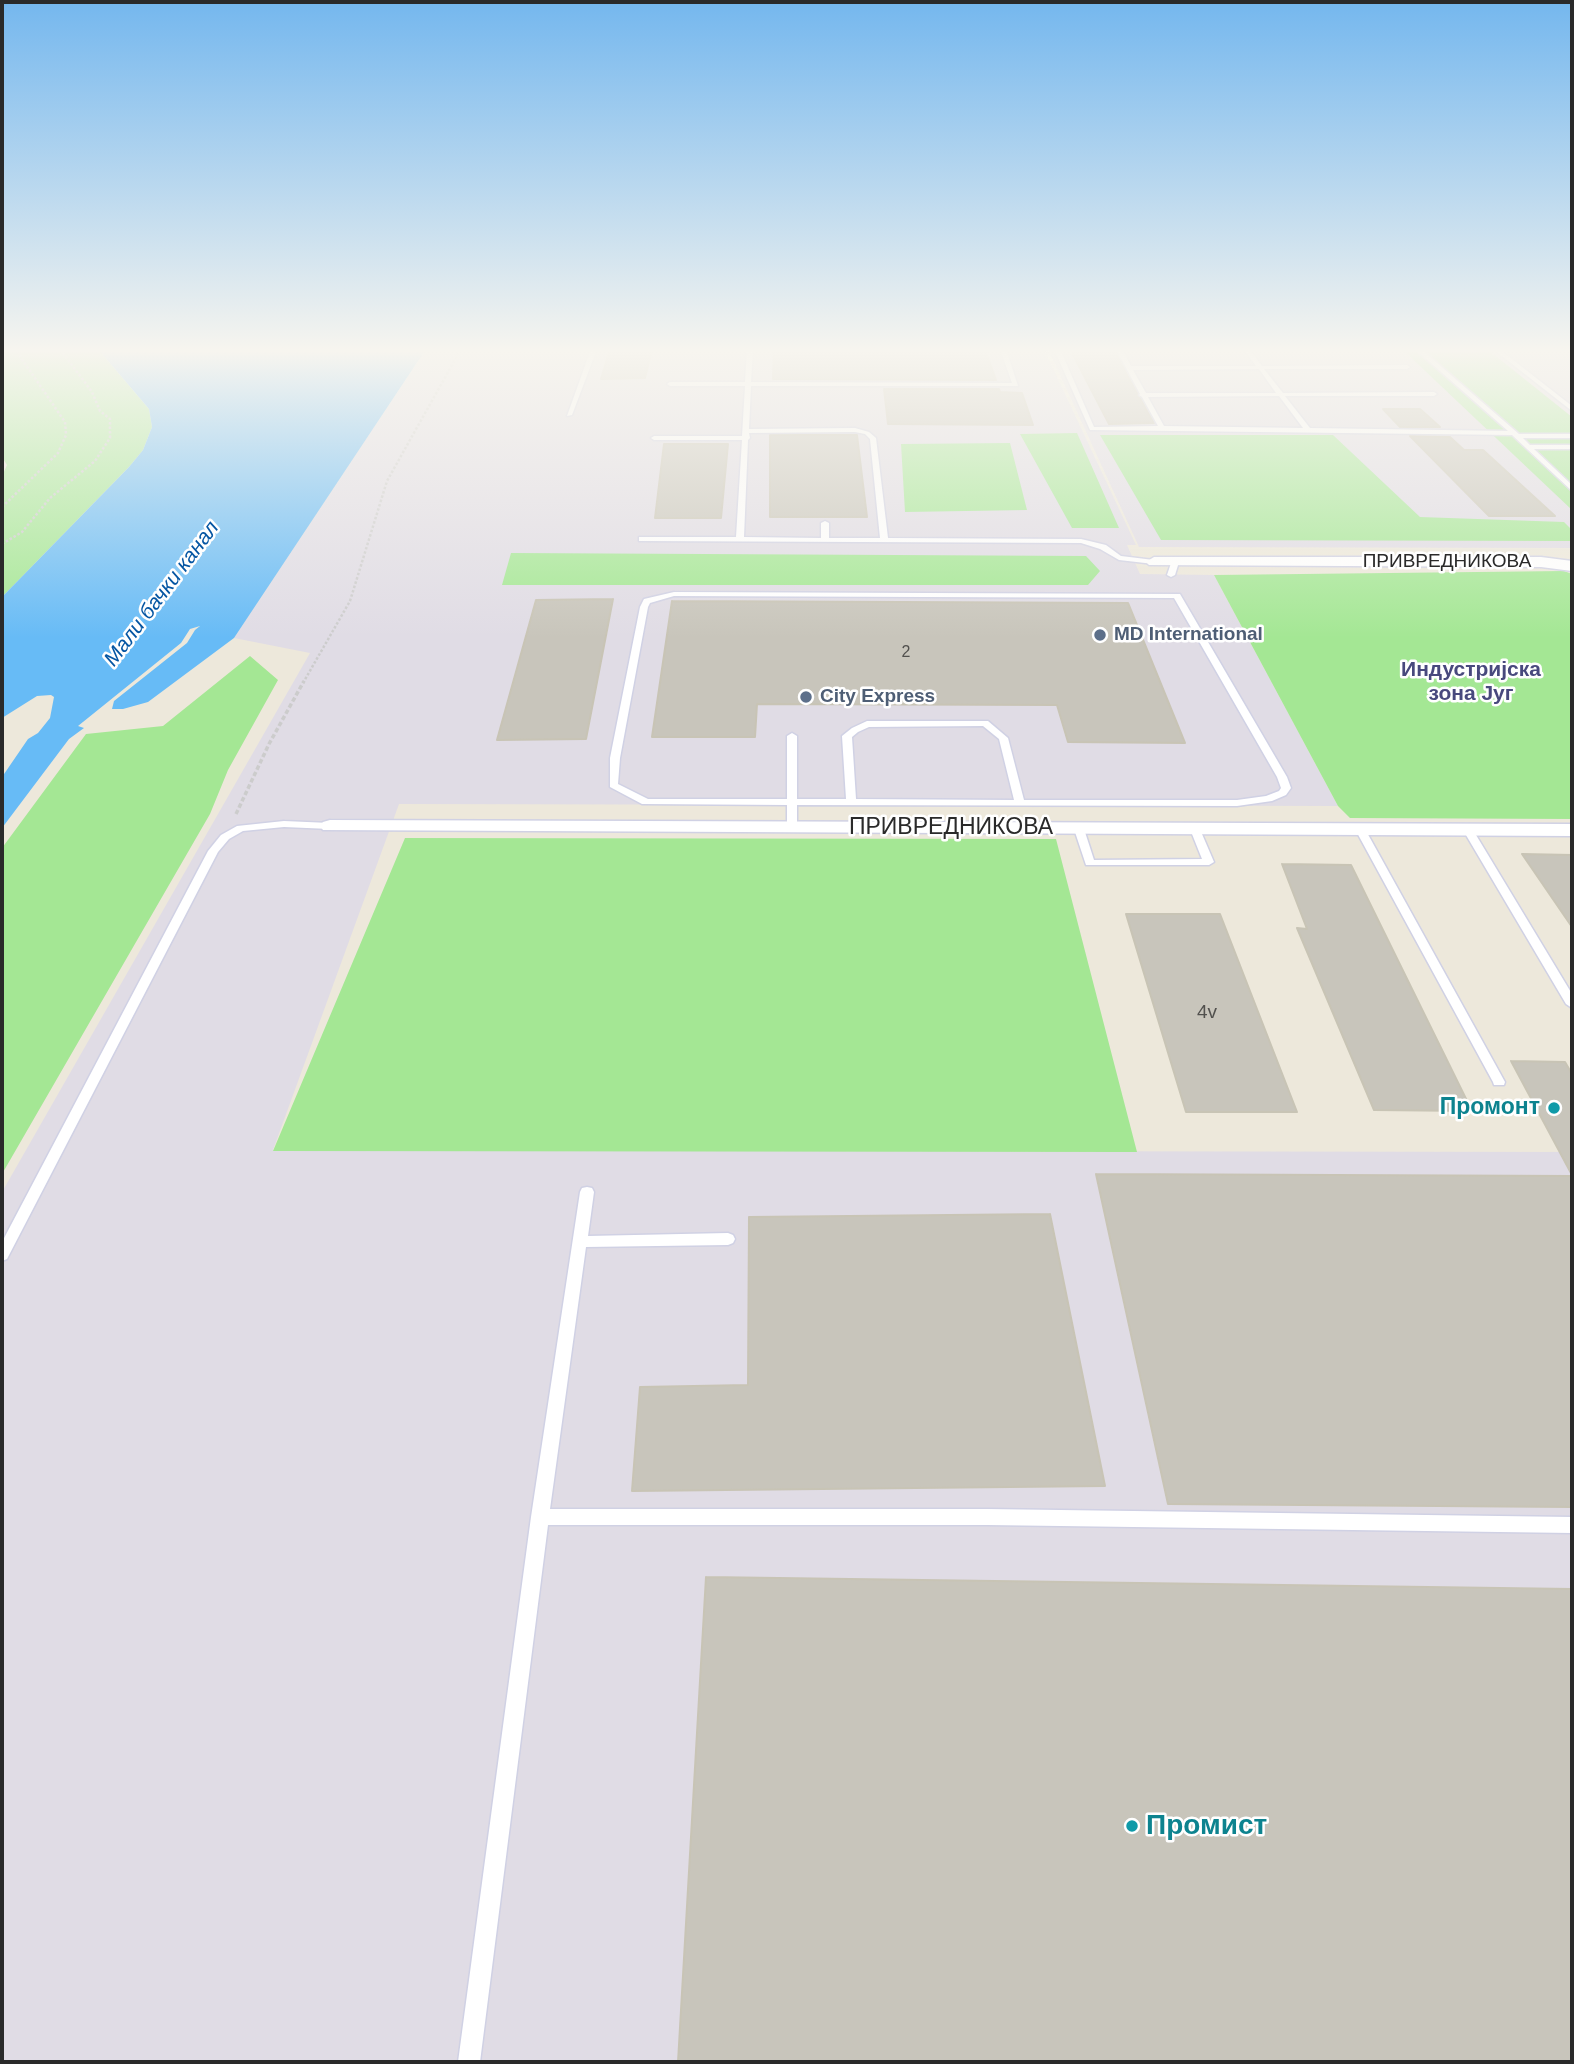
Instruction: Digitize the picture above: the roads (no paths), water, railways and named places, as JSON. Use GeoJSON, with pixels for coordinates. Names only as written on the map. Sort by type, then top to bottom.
{"type":"FeatureCollection","features":[{"type":"Feature","properties":{"kind":"street","name":"ПРИВРЕДНИКОВА"},"geometry":{"type":"LineString","coordinates":[[1154,562],[1173,568],[1527,562],[1572,566]]}},
{"type":"Feature","properties":{"kind":"street","name":"ПРИВРЕДНИКОВА"},"geometry":{"type":"LineString","coordinates":[[330,826],[1572,830]]}},
{"type":"Feature","properties":{"kind":"lane"},"geometry":{"type":"LineString","coordinates":[[740,539],[747,445]]}},
{"type":"Feature","properties":{"kind":"lane"},"geometry":{"type":"LineString","coordinates":[[874,445],[884,539]]}},
{"type":"Feature","properties":{"kind":"lane"},"geometry":{"type":"LineString","coordinates":[[1528,447],[1572,447]]}},
{"type":"Feature","properties":{"kind":"lane"},"geometry":{"type":"LineString","coordinates":[[1528,447],[1572,489]]}},
{"type":"Feature","properties":{"kind":"lane"},"geometry":{"type":"LineString","coordinates":[[825,523],[825,539]]}},
{"type":"Feature","properties":{"kind":"lane"},"geometry":{"type":"LineString","coordinates":[[642,539],[1082,541],[1103,547],[1119,558],[1154,562]]}},
{"type":"Feature","properties":{"kind":"lane"},"geometry":{"type":"LineString","coordinates":[[1177,591],[1286,788],[1283,793],[1268,800],[1237,803],[792,801],[646,803],[613,785],[615,758],[647,601],[674,594],[1177,591]]}},
{"type":"Feature","properties":{"kind":"lane"},"geometry":{"type":"LineString","coordinates":[[851,802],[847,736],[855,730],[867,724],[985,723],[1003,737],[1020,804]]}},
{"type":"Feature","properties":{"kind":"lane"},"geometry":{"type":"LineString","coordinates":[[792,736],[792,828]]}},
{"type":"Feature","properties":{"kind":"lane"},"geometry":{"type":"LineString","coordinates":[[2,1255],[213,851],[225,837],[241,828],[259,825],[330,826]]}},
{"type":"Feature","properties":{"kind":"lane"},"geometry":{"type":"LineString","coordinates":[[1080,828],[1090,863],[1209,862],[1195,829]]}},
{"type":"Feature","properties":{"kind":"lane"},"geometry":{"type":"LineString","coordinates":[[1360,830],[1500,1082]]}},
{"type":"Feature","properties":{"kind":"lane"},"geometry":{"type":"LineString","coordinates":[[1468,830],[1572,1004]]}},
{"type":"Feature","properties":{"kind":"lane"},"geometry":{"type":"LineString","coordinates":[[469,2062],[540,1517],[587,1192]]}},
{"type":"Feature","properties":{"kind":"lane"},"geometry":{"type":"LineString","coordinates":[[580,1242],[728,1240]]}},
{"type":"Feature","properties":{"kind":"lane"},"geometry":{"type":"LineString","coordinates":[[540,1517],[987,1517],[1572,1525]]}},
{"type":"Feature","properties":{"kind":"water","name":"Мали бачки канал"},"geometry":{"type":"Polygon","coordinates":[[[145,445],[362,445],[234,638],[148,702],[112,709],[114,701],[187,643],[200,626],[190,629],[181,643],[78,726],[84,728],[69,739],[2,828],[2,777],[28,739],[38,733],[50,718],[54,697],[37,696],[2,718],[2,597],[145,445]]]}},
{"type":"Feature","properties":{"kind":"place","name":"MD International"},"geometry":{"type":"Point","coordinates":[1100,635]}},
{"type":"Feature","properties":{"kind":"place","name":"City Express"},"geometry":{"type":"Point","coordinates":[806,697]}},
{"type":"Feature","properties":{"kind":"place","name":"Промонт"},"geometry":{"type":"Point","coordinates":[1554,1108]}},
{"type":"Feature","properties":{"kind":"place","name":"Промист"},"geometry":{"type":"Point","coordinates":[1132,1826]}},
{"type":"Feature","properties":{"kind":"district","name":"Индустријска зона Југ"},"geometry":{"type":"Point","coordinates":[1471,682]}}]}
